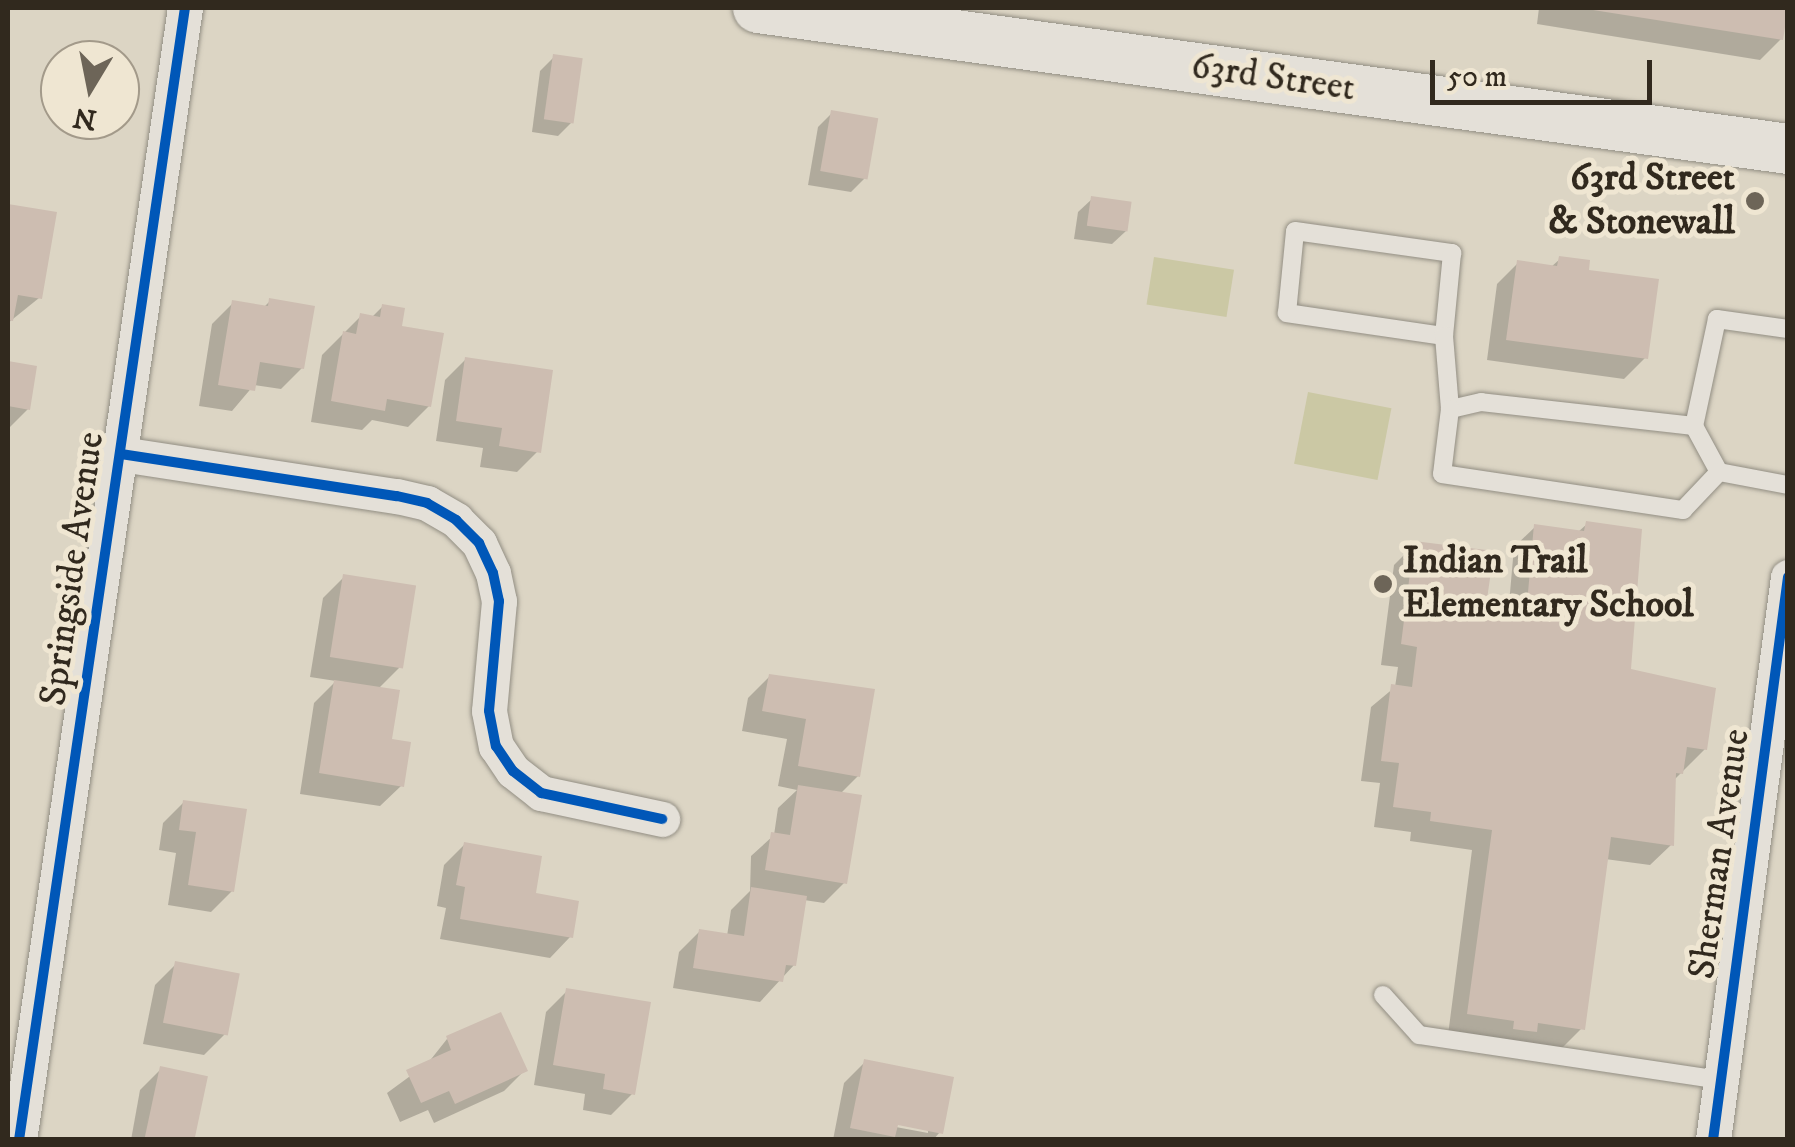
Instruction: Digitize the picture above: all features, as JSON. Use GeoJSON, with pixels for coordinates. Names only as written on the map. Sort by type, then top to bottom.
{"type":"FeatureCollection","features":[{"type":"Feature","properties":{"kind":"main road","name":"63rd Street"},"geometry":{"type":"LineString","coordinates":[[758,8],[1788,149]]}},
{"type":"Feature","properties":{"kind":"street","name":"Springside Avenue"},"geometry":{"type":"LineString","coordinates":[[19,1140],[185,8]]}},
{"type":"Feature","properties":{"kind":"street"},"geometry":{"type":"LineString","coordinates":[[121,454],[397,496],[456,520],[479,543],[493,573],[499,601],[488,712],[496,746],[513,772],[542,793],[662,819]]}},
{"type":"Feature","properties":{"kind":"street","name":"Sherman Avenue"},"geometry":{"type":"LineString","coordinates":[[1713,1140],[1788,577]]}},
{"type":"Feature","properties":{"kind":"lane"},"geometry":{"type":"LineString","coordinates":[[1444,336],[1287,313],[1295,231],[1452,253],[1444,336],[1450,410],[1442,474],[1683,510],[1720,472]]}},
{"type":"Feature","properties":{"kind":"lane"},"geometry":{"type":"LineString","coordinates":[[1788,329],[1718,319],[1694,426],[1720,472],[1788,485]]}},
{"type":"Feature","properties":{"kind":"lane"},"geometry":{"type":"LineString","coordinates":[[1450,410],[1481,402],[1694,426]]}},
{"type":"Feature","properties":{"kind":"lane"},"geometry":{"type":"LineString","coordinates":[[1383,995],[1419,1034],[1721,1080]]}},
{"type":"Feature","properties":{"kind":"shaded area"},"geometry":{"type":"Polygon","coordinates":[[[1154,257],[1234,270],[1226,317],[1146,304],[1154,257]]]}},
{"type":"Feature","properties":{"kind":"shaded area"},"geometry":{"type":"Polygon","coordinates":[[[1308,392],[1391,408],[1378,480],[1294,464],[1308,392]]]}},
{"type":"Feature","properties":{"kind":"building"},"geometry":{"type":"Polygon","coordinates":[[[1593,8],[1788,8],[1783,40],[1593,10],[1593,8]]]}},
{"type":"Feature","properties":{"kind":"building"},"geometry":{"type":"Polygon","coordinates":[[[553,54],[583,58],[574,124],[544,119],[553,54]]]}},
{"type":"Feature","properties":{"kind":"building"},"geometry":{"type":"Polygon","coordinates":[[[831,110],[878,118],[868,179],[820,171],[831,110]]]}},
{"type":"Feature","properties":{"kind":"building"},"geometry":{"type":"Polygon","coordinates":[[[1091,196],[1132,202],[1127,231],[1087,226],[1091,196]]]}},
{"type":"Feature","properties":{"kind":"building"},"geometry":{"type":"Polygon","coordinates":[[[8,204],[57,212],[42,299],[18,295],[13,321],[8,320],[8,204]]]}},
{"type":"Feature","properties":{"kind":"building"},"geometry":{"type":"Polygon","coordinates":[[[1559,256],[1590,260],[1589,270],[1659,279],[1648,359],[1506,340],[1517,260],[1557,266],[1559,256]]]}},
{"type":"Feature","properties":{"kind":"building"},"geometry":{"type":"Polygon","coordinates":[[[269,298],[315,306],[304,369],[260,362],[255,391],[218,385],[232,300],[268,306],[269,298]]]}},
{"type":"Feature","properties":{"kind":"building"},"geometry":{"type":"Polygon","coordinates":[[[382,304],[405,308],[402,326],[444,333],[431,407],[387,399],[385,411],[331,401],[343,331],[356,334],[360,313],[380,317],[382,304]]]}},
{"type":"Feature","properties":{"kind":"building"},"geometry":{"type":"Polygon","coordinates":[[[465,357],[553,370],[541,453],[499,446],[502,428],[456,421],[465,357]]]}},
{"type":"Feature","properties":{"kind":"building"},"geometry":{"type":"Polygon","coordinates":[[[8,361],[37,366],[30,410],[8,406],[8,361]]]}},
{"type":"Feature","properties":{"kind":"building"},"geometry":{"type":"Polygon","coordinates":[[[1586,521],[1642,529],[1631,669],[1716,688],[1707,750],[1687,747],[1683,774],[1676,773],[1674,846],[1611,837],[1585,1030],[1538,1023],[1537,1032],[1513,1029],[1514,1021],[1467,1014],[1492,830],[1430,821],[1431,812],[1393,807],[1399,763],[1381,761],[1391,684],[1412,687],[1417,647],[1401,644],[1414,541],[1494,551],[1487,599],[1527,604],[1534,524],[1584,531],[1586,521]]]}},
{"type":"Feature","properties":{"kind":"building"},"geometry":{"type":"Polygon","coordinates":[[[343,574],[416,586],[403,669],[330,657],[343,574]]]}},
{"type":"Feature","properties":{"kind":"building"},"geometry":{"type":"Polygon","coordinates":[[[769,674],[875,689],[860,777],[798,766],[806,719],[762,711],[769,674]]]}},
{"type":"Feature","properties":{"kind":"building"},"geometry":{"type":"Polygon","coordinates":[[[334,680],[400,690],[392,739],[411,742],[404,787],[319,773],[334,680]]]}},
{"type":"Feature","properties":{"kind":"building"},"geometry":{"type":"Polygon","coordinates":[[[798,785],[862,795],[847,884],[765,870],[771,832],[790,835],[798,785]]]}},
{"type":"Feature","properties":{"kind":"building"},"geometry":{"type":"Polygon","coordinates":[[[183,800],[247,809],[234,892],[188,885],[196,832],[179,830],[183,800]]]}},
{"type":"Feature","properties":{"kind":"building"},"geometry":{"type":"Polygon","coordinates":[[[464,842],[542,856],[536,893],[579,901],[573,938],[460,919],[465,887],[456,885],[464,842]]]}},
{"type":"Feature","properties":{"kind":"building"},"geometry":{"type":"Polygon","coordinates":[[[751,887],[807,896],[796,966],[786,965],[783,982],[693,968],[699,929],[744,936],[751,887]]]}},
{"type":"Feature","properties":{"kind":"building"},"geometry":{"type":"Polygon","coordinates":[[[175,961],[240,974],[228,1035],[163,1023],[175,961]]]}},
{"type":"Feature","properties":{"kind":"building"},"geometry":{"type":"Polygon","coordinates":[[[566,988],[651,1002],[635,1095],[603,1089],[605,1074],[553,1065],[566,988]]]}},
{"type":"Feature","properties":{"kind":"building"},"geometry":{"type":"Polygon","coordinates":[[[501,1012],[528,1071],[455,1104],[449,1091],[421,1103],[406,1070],[451,1050],[446,1036],[501,1012]]]}},
{"type":"Feature","properties":{"kind":"building"},"geometry":{"type":"Polygon","coordinates":[[[864,1059],[954,1077],[943,1134],[898,1125],[895,1137],[850,1128],[864,1059]]]}},
{"type":"Feature","properties":{"kind":"building"},"geometry":{"type":"Polygon","coordinates":[[[160,1066],[208,1076],[194,1140],[144,1139],[160,1066]]]}},
{"type":"Feature","properties":{"kind":"cycle path"},"geometry":{"type":"LineString","coordinates":[[19,1140],[185,8]]}},
{"type":"Feature","properties":{"kind":"cycle path"},"geometry":{"type":"LineString","coordinates":[[121,454],[397,496],[427,503],[456,520],[479,543],[493,573],[499,601],[489,711],[496,746],[513,771],[541,793],[662,819]]}},
{"type":"Feature","properties":{"kind":"cycle path"},"geometry":{"type":"LineString","coordinates":[[1713,1140],[1788,577]]}},
{"type":"Feature","properties":{"kind":"place","name":"63rd Street & Stonewall"},"geometry":{"type":"Point","coordinates":[1755,201]}},
{"type":"Feature","properties":{"kind":"place","name":"Indian Trail Elementary School"},"geometry":{"type":"Point","coordinates":[1383,584]}}]}
